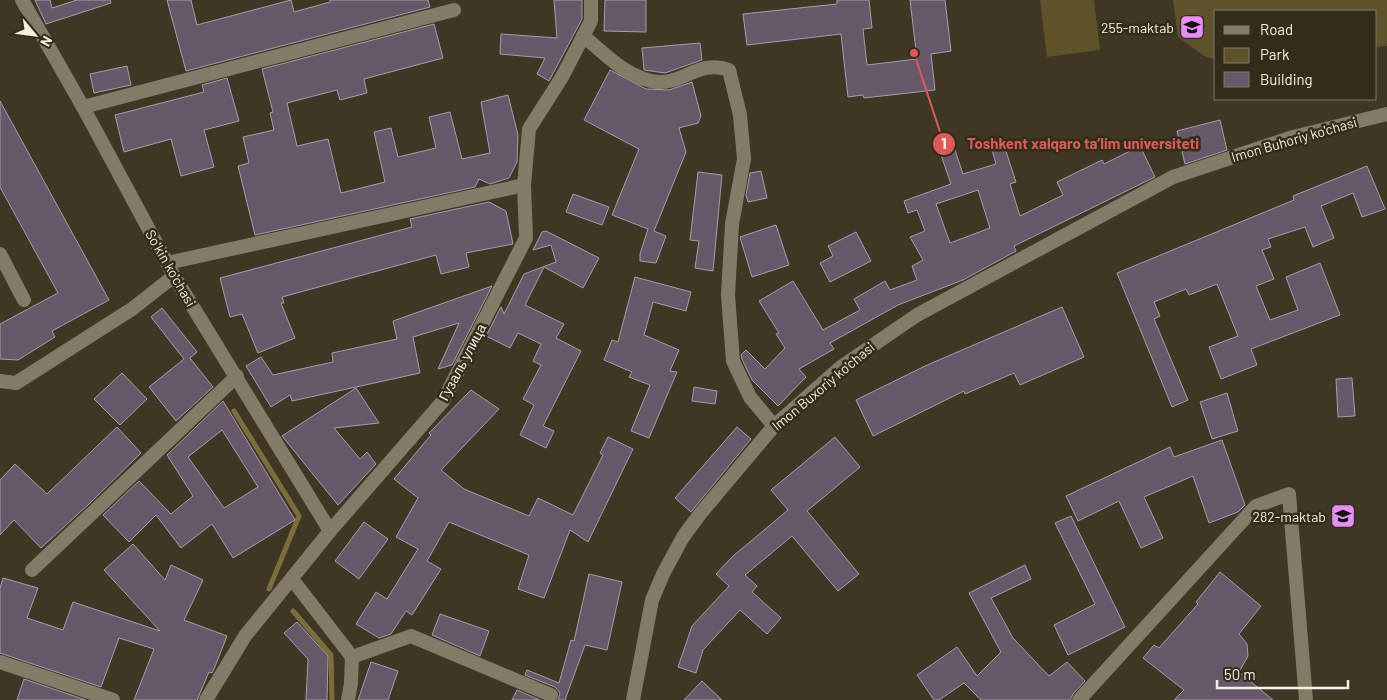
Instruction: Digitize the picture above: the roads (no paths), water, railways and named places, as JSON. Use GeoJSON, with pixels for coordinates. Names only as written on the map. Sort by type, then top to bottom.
{"type":"FeatureCollection","features":[{"type":"Feature","properties":{"kind":"street","name":"So'kin ko'chasi"},"geometry":{"type":"LineString","coordinates":[[22,0],[84,108],[174,276],[237,376],[330,531]]}},
{"type":"Feature","properties":{"kind":"street","name":"Гузаль улица"},"geometry":{"type":"LineString","coordinates":[[206,700],[245,636],[330,531],[443,401],[526,238],[524,185],[529,129],[562,77],[583,36],[590,21],[591,0]]}},
{"type":"Feature","properties":{"kind":"street"},"geometry":{"type":"LineString","coordinates":[[84,108],[454,10]]}},
{"type":"Feature","properties":{"kind":"street"},"geometry":{"type":"LineString","coordinates":[[583,36],[620,67],[637,76],[660,82],[716,65],[729,70],[740,115],[744,159],[732,224],[728,295],[733,361],[750,397],[774,426]]}},
{"type":"Feature","properties":{"kind":"street","name":"Imon Buhoriy ko'chasi"},"geometry":{"type":"LineString","coordinates":[[1173,177],[1293,136],[1387,114]]}},
{"type":"Feature","properties":{"kind":"street","name":"Imon Buxoriy ko'chasi"},"geometry":{"type":"LineString","coordinates":[[633,700],[652,600],[672,556],[700,514],[774,426],[841,367],[917,315],[1173,177]]}},
{"type":"Feature","properties":{"kind":"street"},"geometry":{"type":"LineString","coordinates":[[167,263],[524,185]]}},
{"type":"Feature","properties":{"kind":"street"},"geometry":{"type":"LineString","coordinates":[[0,254],[24,300]]}},
{"type":"Feature","properties":{"kind":"street"},"geometry":{"type":"LineString","coordinates":[[0,381],[16,383],[132,310],[174,276]]}},
{"type":"Feature","properties":{"kind":"street"},"geometry":{"type":"LineString","coordinates":[[32,570],[237,376]]}},
{"type":"Feature","properties":{"kind":"street"},"geometry":{"type":"LineString","coordinates":[[1079,700],[1256,506],[1289,494],[1306,700]]}},
{"type":"Feature","properties":{"kind":"street"},"geometry":{"type":"LineString","coordinates":[[292,579],[352,657],[348,700]]}},
{"type":"Feature","properties":{"kind":"street"},"geometry":{"type":"LineString","coordinates":[[352,657],[411,636],[551,695]]}},
{"type":"Feature","properties":{"kind":"street"},"geometry":{"type":"LineString","coordinates":[[0,662],[112,700]]}},
{"type":"Feature","properties":{"kind":"waterway"},"geometry":{"type":"LineString","coordinates":[[234,411],[299,516],[269,589]]}},
{"type":"Feature","properties":{"kind":"waterway"},"geometry":{"type":"LineString","coordinates":[[293,611],[331,655],[332,700]]}},
{"type":"Feature","properties":{"kind":"place","name":"255-maktab"},"geometry":{"type":"Point","coordinates":[1192,27]}},
{"type":"Feature","properties":{"kind":"place","name":"Toshkent xalqaro ta’lim universiteti"},"geometry":{"type":"Point","coordinates":[914,53]}},
{"type":"Feature","properties":{"kind":"place","name":"282-maktab"},"geometry":{"type":"Point","coordinates":[1343,516]}}]}
